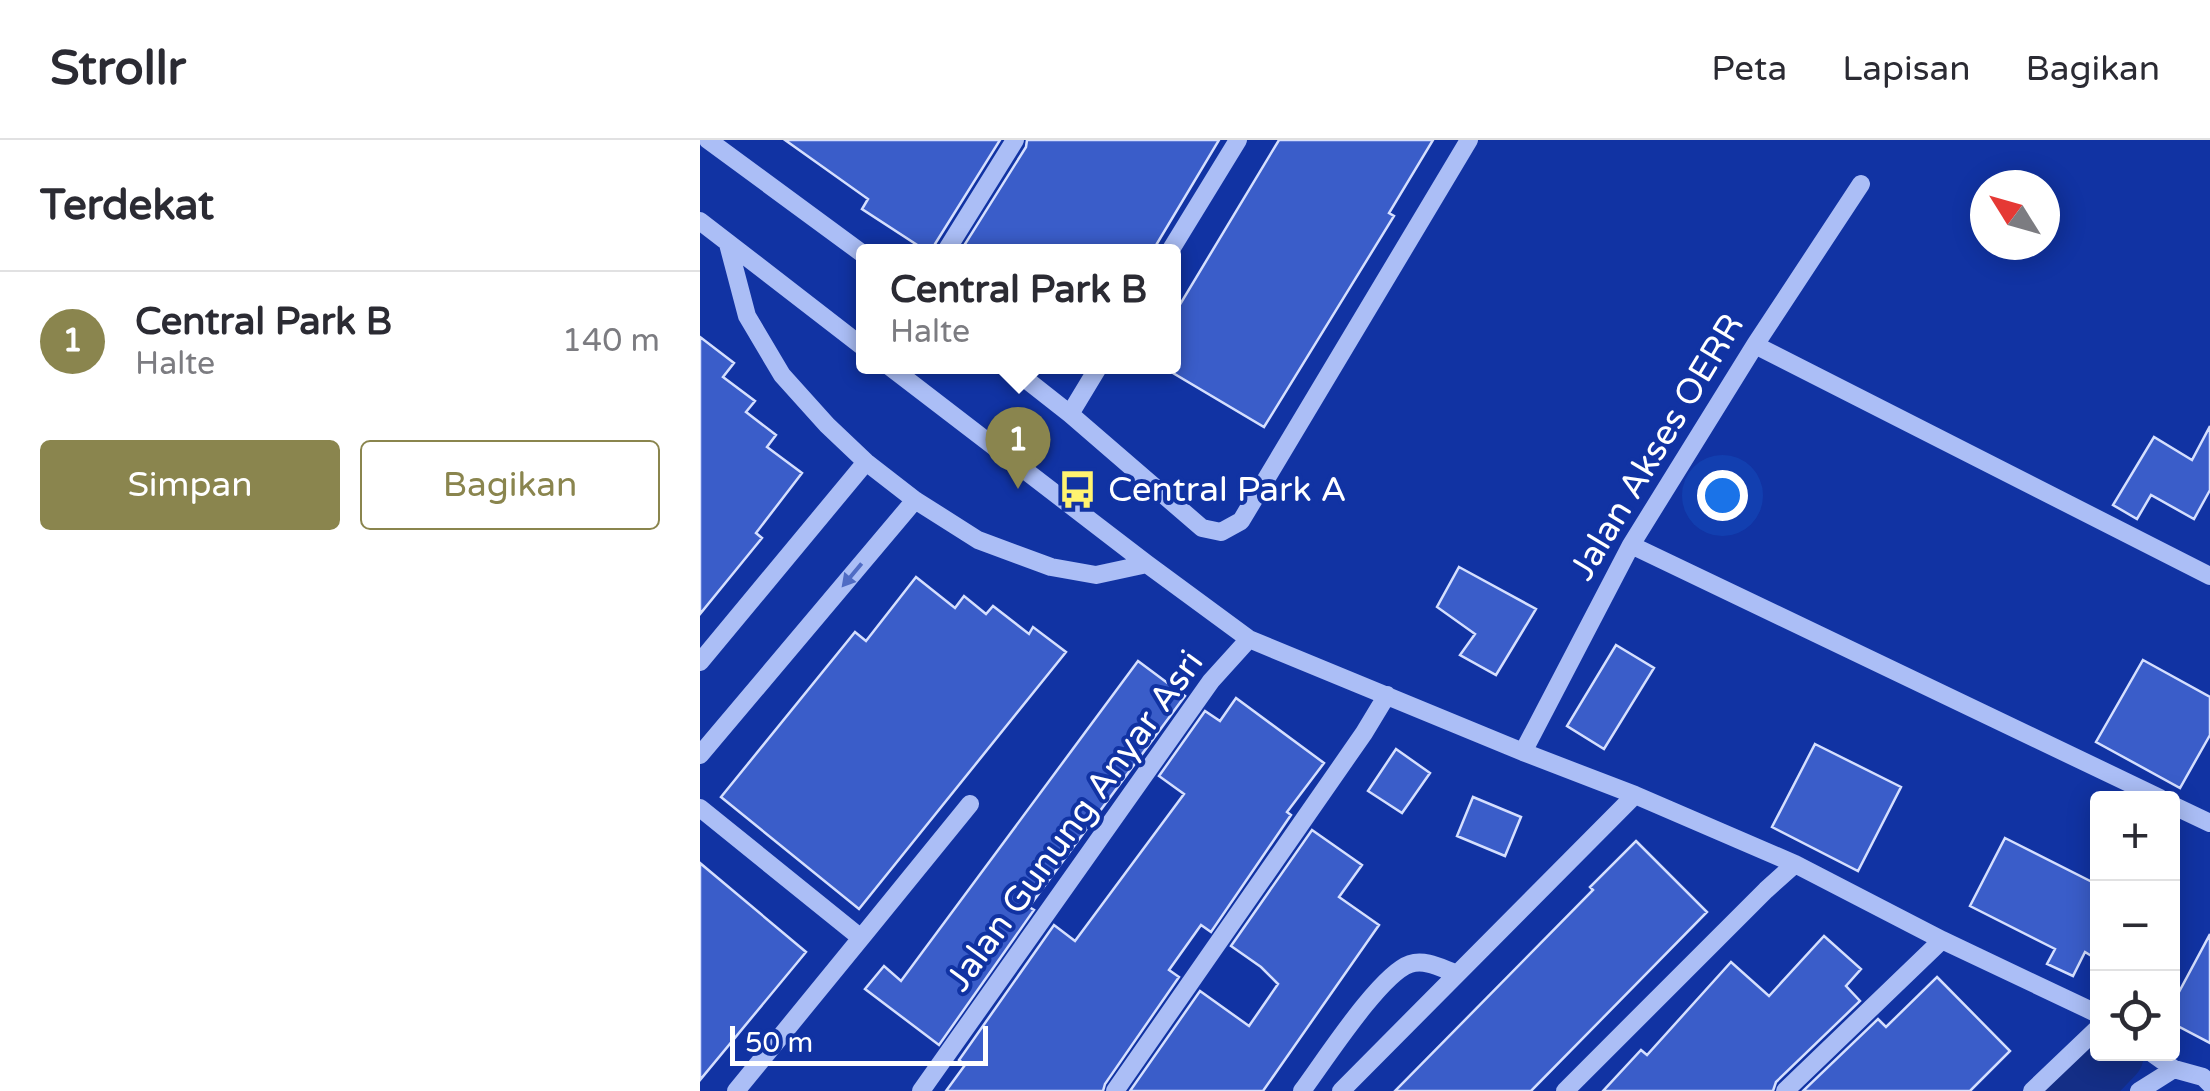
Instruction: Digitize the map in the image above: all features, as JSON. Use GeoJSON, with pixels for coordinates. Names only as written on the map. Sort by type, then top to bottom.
{"type":"FeatureCollection","features":[{"type":"Feature","properties":{"kind":"street"},"geometry":{"type":"LineString","coordinates":[[708,140],[856,249]]}},
{"type":"Feature","properties":{"kind":"street"},"geometry":{"type":"LineString","coordinates":[[951,244],[1015,140]]}},
{"type":"Feature","properties":{"kind":"street"},"geometry":{"type":"LineString","coordinates":[[1175,244],[1238,140]]}},
{"type":"Feature","properties":{"kind":"street"},"geometry":{"type":"LineString","coordinates":[[1020,374],[1202,528],[1221,532],[1241,521],[1469,140]]}},
{"type":"Feature","properties":{"kind":"street","name":"Jalan Akses OERR"},"geometry":{"type":"LineString","coordinates":[[1522,752],[1631,545],[1755,345],[1862,184]]}},
{"type":"Feature","properties":{"kind":"street"},"geometry":{"type":"LineString","coordinates":[[700,222],[856,342]]}},
{"type":"Feature","properties":{"kind":"street"},"geometry":{"type":"LineString","coordinates":[[728,244],[747,316],[782,375],[866,462],[915,500],[978,540],[1051,567],[1096,575],[1147,564]]}},
{"type":"Feature","properties":{"kind":"street"},"geometry":{"type":"LineString","coordinates":[[1755,345],[2210,576]]}},
{"type":"Feature","properties":{"kind":"street"},"geometry":{"type":"LineString","coordinates":[[899,374],[1249,639],[1522,752],[1635,794],[1795,864],[2090,1010]]}},
{"type":"Feature","properties":{"kind":"street"},"geometry":{"type":"LineString","coordinates":[[1070,414],[1095,374]]}},
{"type":"Feature","properties":{"kind":"street"},"geometry":{"type":"LineString","coordinates":[[700,662],[866,462]]}},
{"type":"Feature","properties":{"kind":"street"},"geometry":{"type":"LineString","coordinates":[[700,756],[915,500]]}},
{"type":"Feature","properties":{"kind":"street"},"geometry":{"type":"LineString","coordinates":[[1631,545],[2145,791]]}},
{"type":"Feature","properties":{"kind":"street","name":"Jalan Gunung Anyar Asri"},"geometry":{"type":"LineString","coordinates":[[921,1091],[1211,681],[1249,639]]}},
{"type":"Feature","properties":{"kind":"street"},"geometry":{"type":"LineString","coordinates":[[1116,1091],[1388,695]]}},
{"type":"Feature","properties":{"kind":"street"},"geometry":{"type":"LineString","coordinates":[[1341,1091],[1635,794]]}},
{"type":"Feature","properties":{"kind":"street"},"geometry":{"type":"LineString","coordinates":[[736,1091],[970,804]]}},
{"type":"Feature","properties":{"kind":"street"},"geometry":{"type":"LineString","coordinates":[[700,808],[860,938]]}},
{"type":"Feature","properties":{"kind":"street"},"geometry":{"type":"LineString","coordinates":[[2180,808],[2210,822]]}},
{"type":"Feature","properties":{"kind":"street"},"geometry":{"type":"LineString","coordinates":[[1565,1091],[1795,864]]}},
{"type":"Feature","properties":{"kind":"street"},"geometry":{"type":"LineString","coordinates":[[1785,1091],[1942,940]]}},
{"type":"Feature","properties":{"kind":"street"},"geometry":{"type":"LineString","coordinates":[[1302,1091],[1367,1002],[1397,971],[1424,962],[1456,973]]}},
{"type":"Feature","properties":{"kind":"street"},"geometry":{"type":"LineString","coordinates":[[2032,1091],[2090,1036]]}},
{"type":"Feature","properties":{"kind":"street"},"geometry":{"type":"LineString","coordinates":[[2163,1061],[2174,1069],[2208,1075]]}},
{"type":"Feature","properties":{"kind":"street"},"geometry":{"type":"LineString","coordinates":[[2139,1091],[2174,1069]]}},
{"type":"Feature","properties":{"kind":"building"},"geometry":{"type":"Polygon","coordinates":[[[785,140],[1000,140],[935,244],[916,244],[862,209],[868,199],[785,140]]]}},
{"type":"Feature","properties":{"kind":"building"},"geometry":{"type":"Polygon","coordinates":[[[1027,140],[1219,140],[1157,244],[965,244],[1027,140]]]}},
{"type":"Feature","properties":{"kind":"building"},"geometry":{"type":"Polygon","coordinates":[[[1279,140],[1433,140],[1389,213],[1394,216],[1264,427],[1175,374],[1181,374],[1181,303],[1279,140]]]}},
{"type":"Feature","properties":{"kind":"building"},"geometry":{"type":"Polygon","coordinates":[[[700,337],[734,363],[723,377],[755,401],[746,412],[776,435],[767,447],[802,473],[756,533],[762,538],[700,614],[700,337]]]}},
{"type":"Feature","properties":{"kind":"building"},"geometry":{"type":"Polygon","coordinates":[[[2210,426],[2210,490],[2194,519],[2151,495],[2137,519],[2113,505],[2154,437],[2192,460],[2210,426]]]}},
{"type":"Feature","properties":{"kind":"building"},"geometry":{"type":"Polygon","coordinates":[[[1459,567],[1536,609],[1496,675],[1460,655],[1475,634],[1437,607],[1459,567]]]}},
{"type":"Feature","properties":{"kind":"building"},"geometry":{"type":"Polygon","coordinates":[[[916,577],[955,608],[964,596],[986,614],[993,606],[1029,634],[1033,627],[1066,652],[859,909],[721,797],[855,632],[866,641],[916,577]]]}},
{"type":"Feature","properties":{"kind":"building"},"geometry":{"type":"Polygon","coordinates":[[[1616,645],[1654,668],[1604,749],[1567,726],[1616,645]]]}},
{"type":"Feature","properties":{"kind":"building"},"geometry":{"type":"Polygon","coordinates":[[[2143,660],[2210,697],[2210,735],[2180,788],[2096,742],[2143,660]]]}},
{"type":"Feature","properties":{"kind":"building"},"geometry":{"type":"Polygon","coordinates":[[[1138,661],[1185,696],[1029,907],[1034,910],[939,1045],[865,989],[884,966],[901,981],[1138,661]]]}},
{"type":"Feature","properties":{"kind":"building"},"geometry":{"type":"Polygon","coordinates":[[[1236,698],[1324,763],[1287,812],[1291,815],[1211,932],[1201,925],[1169,970],[1179,977],[1103,1091],[946,1091],[965,1065],[959,1060],[1054,925],[1075,941],[1184,794],[1159,776],[1205,711],[1220,721],[1236,698]]]}},
{"type":"Feature","properties":{"kind":"building"},"geometry":{"type":"Polygon","coordinates":[[[1815,744],[1901,787],[1858,871],[1772,827],[1815,744]]]}},
{"type":"Feature","properties":{"kind":"building"},"geometry":{"type":"Polygon","coordinates":[[[1396,749],[1430,773],[1402,813],[1368,791],[1396,749]]]}},
{"type":"Feature","properties":{"kind":"building"},"geometry":{"type":"Polygon","coordinates":[[[1473,797],[1521,817],[1505,856],[1457,836],[1473,797]]]}},
{"type":"Feature","properties":{"kind":"building"},"geometry":{"type":"Polygon","coordinates":[[[1312,830],[1362,865],[1339,897],[1379,925],[1263,1091],[1130,1091],[1200,991],[1249,1026],[1278,984],[1231,946],[1312,830]]]}},
{"type":"Feature","properties":{"kind":"building"},"geometry":{"type":"Polygon","coordinates":[[[2005,838],[2090,881],[2090,955],[2085,952],[2073,976],[2047,964],[2055,949],[1970,906],[2005,838]]]}},
{"type":"Feature","properties":{"kind":"building"},"geometry":{"type":"Polygon","coordinates":[[[1636,841],[1707,912],[1531,1091],[1395,1091],[1593,890],[1590,887],[1636,841]]]}},
{"type":"Feature","properties":{"kind":"building"},"geometry":{"type":"Polygon","coordinates":[[[700,863],[806,952],[700,1080],[700,863]]]}},
{"type":"Feature","properties":{"kind":"building"},"geometry":{"type":"Polygon","coordinates":[[[2210,934],[2210,1043],[2180,1027],[2180,990],[2210,934]]]}},
{"type":"Feature","properties":{"kind":"building"},"geometry":{"type":"Polygon","coordinates":[[[1824,936],[1861,969],[1846,986],[1860,1001],[1776,1082],[1773,1091],[1603,1091],[1641,1050],[1647,1055],[1731,962],[1769,996],[1824,936]]]}},
{"type":"Feature","properties":{"kind":"building"},"geometry":{"type":"Polygon","coordinates":[[[1937,977],[2010,1051],[1970,1091],[1803,1091],[1878,1019],[1886,1027],[1937,977]]]}},
{"type":"Feature","properties":{"kind":"waterway"},"geometry":{"type":"LineString","coordinates":[[2077,1091],[2106,1061]]}},
{"type":"Feature","properties":{"kind":"place","name":"Central Park B"},"geometry":{"type":"Point","coordinates":[1018,489]}},
{"type":"Feature","properties":{"kind":"place","name":"Central Park A"},"geometry":{"type":"Point","coordinates":[1078,490]}}]}
